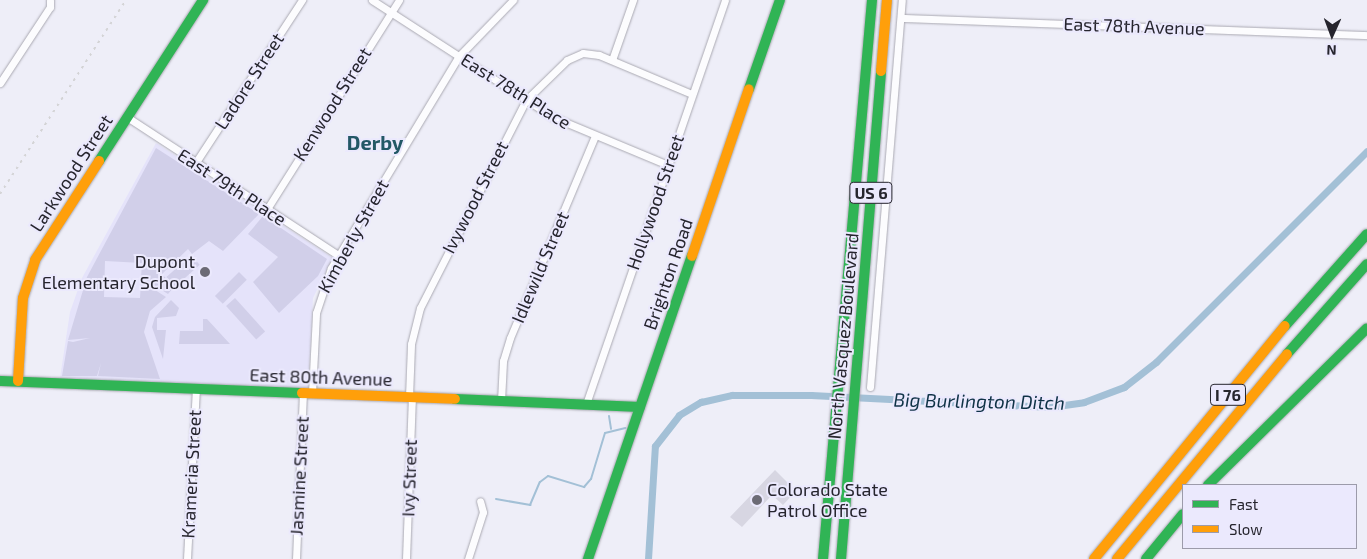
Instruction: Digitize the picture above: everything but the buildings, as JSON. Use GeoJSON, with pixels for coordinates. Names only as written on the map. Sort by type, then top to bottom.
{"type":"FeatureCollection","features":[{"type":"Feature","properties":{"kind":"main road","name":"Larkwood Street"},"geometry":{"type":"LineString","coordinates":[[18,381],[22,310],[29,274],[41,248],[203,0]]}},
{"type":"Feature","properties":{"kind":"main road","name":"Brighton Road"},"geometry":{"type":"LineString","coordinates":[[588,559],[780,0]]}},
{"type":"Feature","properties":{"kind":"main road","name":"North Vasquez Boulevard"},"geometry":{"type":"LineString","coordinates":[[833,463],[872,0]]}},
{"type":"Feature","properties":{"kind":"main road","name":"North Vasquez Boulevard"},"geometry":{"type":"LineString","coordinates":[[849,466],[888,0]]}},
{"type":"Feature","properties":{"kind":"main road","name":"I 76"},"geometry":{"type":"LineString","coordinates":[[1094,559],[1293,316],[1367,234]]}},
{"type":"Feature","properties":{"kind":"main road","name":"I 76"},"geometry":{"type":"LineString","coordinates":[[1117,559],[1284,357],[1367,264]]}},
{"type":"Feature","properties":{"kind":"main road"},"geometry":{"type":"LineString","coordinates":[[1209,484],[1367,328]]}},
{"type":"Feature","properties":{"kind":"main road","name":"East 80th Avenue"},"geometry":{"type":"LineString","coordinates":[[0,381],[640,407]]}},
{"type":"Feature","properties":{"kind":"main road"},"geometry":{"type":"LineString","coordinates":[[833,463],[849,466]]}},
{"type":"Feature","properties":{"kind":"main road","name":"US 6"},"geometry":{"type":"LineString","coordinates":[[823,559],[833,463]]}},
{"type":"Feature","properties":{"kind":"main road","name":"US 6"},"geometry":{"type":"LineString","coordinates":[[841,559],[849,466]]}},
{"type":"Feature","properties":{"kind":"main road"},"geometry":{"type":"LineString","coordinates":[[1146,559],[1182,515]]}},
{"type":"Feature","properties":{"kind":"street"},"geometry":{"type":"LineString","coordinates":[[0,83],[50,7],[50,0]]}},
{"type":"Feature","properties":{"kind":"street","name":"Ladore Street"},"geometry":{"type":"LineString","coordinates":[[196,162],[302,0]]}},
{"type":"Feature","properties":{"kind":"street","name":"East 78th Place"},"geometry":{"type":"LineString","coordinates":[[372,0],[526,100],[595,136],[668,165]]}},
{"type":"Feature","properties":{"kind":"street","name":"Kenwood Street"},"geometry":{"type":"LineString","coordinates":[[267,209],[398,0]]}},
{"type":"Feature","properties":{"kind":"street","name":"Kimberly Street"},"geometry":{"type":"LineString","coordinates":[[308,393],[318,299],[338,255],[459,56],[513,0]]}},
{"type":"Feature","properties":{"kind":"street"},"geometry":{"type":"LineString","coordinates":[[632,0],[612,60],[692,94]]}},
{"type":"Feature","properties":{"kind":"street","name":"Hollywood Street"},"geometry":{"type":"LineString","coordinates":[[586,404],[725,0]]}},
{"type":"Feature","properties":{"kind":"street"},"geometry":{"type":"LineString","coordinates":[[870,387],[902,0]]}},
{"type":"Feature","properties":{"kind":"street","name":"East 78th Avenue"},"geometry":{"type":"LineString","coordinates":[[901,18],[1367,35]]}},
{"type":"Feature","properties":{"kind":"street","name":"Ivywood Street"},"geometry":{"type":"LineString","coordinates":[[410,397],[411,344],[420,308],[526,100],[577,54],[593,54],[612,60]]}},
{"type":"Feature","properties":{"kind":"street","name":"East 79th Place"},"geometry":{"type":"LineString","coordinates":[[127,117],[338,255]]}},
{"type":"Feature","properties":{"kind":"street","name":"Idlewild Street"},"geometry":{"type":"LineString","coordinates":[[501,401],[503,361],[510,338],[595,136]]}},
{"type":"Feature","properties":{"kind":"street","name":"Krameria Street"},"geometry":{"type":"LineString","coordinates":[[187,559],[196,388]]}},
{"type":"Feature","properties":{"kind":"street","name":"Jasmine Street"},"geometry":{"type":"LineString","coordinates":[[296,559],[308,393]]}},
{"type":"Feature","properties":{"kind":"street","name":"Ivy Street"},"geometry":{"type":"LineString","coordinates":[[406,559],[410,397]]}},
{"type":"Feature","properties":{"kind":"street"},"geometry":{"type":"LineString","coordinates":[[468,559],[483,512],[480,501]]}},
{"type":"Feature","properties":{"kind":"shaded area","name":"Dupont Elementary School"},"geometry":{"type":"Polygon","coordinates":[[[156,143],[333,258],[313,298],[308,389],[60,378],[70,312],[82,278],[156,143]]]}},
{"type":"Feature","properties":{"kind":"shaded area"},"geometry":{"type":"Polygon","coordinates":[[[156,148],[259,214],[223,251],[209,241],[192,254],[188,249],[162,274],[174,287],[168,294],[141,277],[142,263],[105,261],[104,297],[140,298],[141,281],[166,297],[150,311],[144,332],[160,379],[98,376],[101,363],[97,376],[62,376],[68,341],[73,342],[90,338],[68,340],[87,277],[156,148]]]}},
{"type":"Feature","properties":{"kind":"shaded area"},"geometry":{"type":"Polygon","coordinates":[[[263,216],[327,259],[318,276],[279,313],[253,282],[278,257],[248,234],[263,216]]]}},
{"type":"Feature","properties":{"kind":"shaded area"},"geometry":{"type":"Polygon","coordinates":[[[191,255],[200,265],[175,287],[166,277],[191,255]]]}},
{"type":"Feature","properties":{"kind":"shaded area"},"geometry":{"type":"Polygon","coordinates":[[[239,272],[247,280],[223,304],[215,296],[239,272]]]}},
{"type":"Feature","properties":{"kind":"shaded area"},"geometry":{"type":"Polygon","coordinates":[[[235,298],[265,331],[256,339],[226,306],[235,298]]]}},
{"type":"Feature","properties":{"kind":"shaded area"},"geometry":{"type":"Polygon","coordinates":[[[171,300],[179,308],[176,316],[157,318],[157,330],[166,330],[163,359],[152,327],[155,317],[171,300]]]}},
{"type":"Feature","properties":{"kind":"shaded area"},"geometry":{"type":"Polygon","coordinates":[[[203,319],[207,319],[230,344],[179,344],[180,331],[203,331],[203,319]]]}},
{"type":"Feature","properties":{"kind":"waterway","name":"Big Burlington Ditch"},"geometry":{"type":"LineString","coordinates":[[648,559],[655,446],[679,415],[701,402],[732,395],[811,395],[1050,407],[1084,402],[1124,387],[1156,362],[1367,151]]}},
{"type":"Feature","properties":{"kind":"waterway"},"geometry":{"type":"LineString","coordinates":[[609,416],[611,429]]}},
{"type":"Feature","properties":{"kind":"waterway"},"geometry":{"type":"LineString","coordinates":[[496,499],[530,505],[540,482],[548,476],[584,487],[591,479],[605,433],[625,428]]}},
{"type":"Feature","properties":{"kind":"railway"},"geometry":{"type":"LineString","coordinates":[[0,194],[126,0]]}},
{"type":"Feature","properties":{"kind":"traffic: fast"},"geometry":{"type":"LineString","coordinates":[[99,161],[203,0]]}},
{"type":"Feature","properties":{"kind":"traffic: fast"},"geometry":{"type":"LineString","coordinates":[[749,89],[780,0]]}},
{"type":"Feature","properties":{"kind":"traffic: fast"},"geometry":{"type":"LineString","coordinates":[[823,559],[872,0]]}},
{"type":"Feature","properties":{"kind":"traffic: fast"},"geometry":{"type":"LineString","coordinates":[[841,559],[881,71]]}},
{"type":"Feature","properties":{"kind":"traffic: fast"},"geometry":{"type":"LineString","coordinates":[[1285,326],[1367,234]]}},
{"type":"Feature","properties":{"kind":"traffic: fast"},"geometry":{"type":"LineString","coordinates":[[588,559],[692,256]]}},
{"type":"Feature","properties":{"kind":"traffic: fast"},"geometry":{"type":"LineString","coordinates":[[1287,354],[1367,264]]}},
{"type":"Feature","properties":{"kind":"traffic: fast"},"geometry":{"type":"LineString","coordinates":[[1209,484],[1367,328]]}},
{"type":"Feature","properties":{"kind":"traffic: fast"},"geometry":{"type":"LineString","coordinates":[[0,381],[302,393]]}},
{"type":"Feature","properties":{"kind":"traffic: fast"},"geometry":{"type":"LineString","coordinates":[[455,399],[640,407]]}},
{"type":"Feature","properties":{"kind":"traffic: fast"},"geometry":{"type":"LineString","coordinates":[[1146,559],[1182,515]]}},
{"type":"Feature","properties":{"kind":"traffic: slow"},"geometry":{"type":"LineString","coordinates":[[881,71],[887,0]]}},
{"type":"Feature","properties":{"kind":"traffic: slow"},"geometry":{"type":"LineString","coordinates":[[692,256],[749,89]]}},
{"type":"Feature","properties":{"kind":"traffic: slow"},"geometry":{"type":"LineString","coordinates":[[18,381],[23,298],[35,260],[99,161]]}},
{"type":"Feature","properties":{"kind":"traffic: slow"},"geometry":{"type":"LineString","coordinates":[[1094,559],[1285,326]]}},
{"type":"Feature","properties":{"kind":"traffic: slow"},"geometry":{"type":"LineString","coordinates":[[1117,559],[1287,354]]}},
{"type":"Feature","properties":{"kind":"traffic: slow"},"geometry":{"type":"LineString","coordinates":[[302,393],[455,399]]}},
{"type":"Feature","properties":{"kind":"place","name":"Dupont Elementary School"},"geometry":{"type":"Point","coordinates":[205,272]}},
{"type":"Feature","properties":{"kind":"place","name":"Colorado State Patrol Office"},"geometry":{"type":"Point","coordinates":[757,500]}},
{"type":"Feature","properties":{"kind":"district","name":"Derby"},"geometry":{"type":"Point","coordinates":[375,142]}}]}
